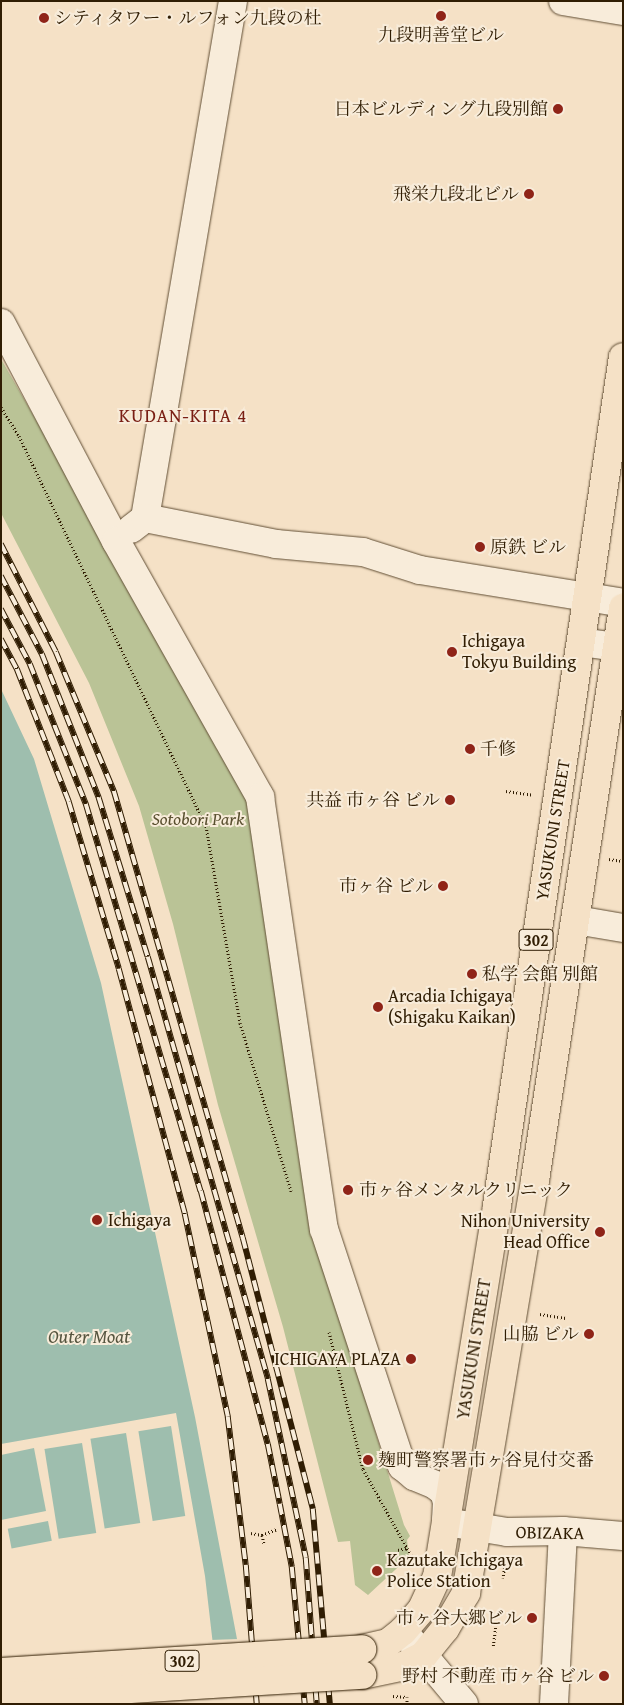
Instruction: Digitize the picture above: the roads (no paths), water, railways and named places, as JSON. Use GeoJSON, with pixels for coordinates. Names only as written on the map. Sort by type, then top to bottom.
{"type":"FeatureCollection","features":[{"type":"Feature","properties":{"kind":"main road","name":"YASUKUNI STREET"},"geometry":{"type":"LineString","coordinates":[[1,1697],[379,1649],[422,1609],[432,1592],[437,1577],[497,1205],[623,357]]}},
{"type":"Feature","properties":{"kind":"main road","name":"YASUKUNI STREET"},"geometry":{"type":"LineString","coordinates":[[1,1672],[379,1649],[401,1667],[423,1656],[445,1629],[466,1593],[536,1180],[620,648],[623,608]]}},
{"type":"Feature","properties":{"kind":"street"},"geometry":{"type":"LineString","coordinates":[[116,541],[145,518],[233,1]]}},
{"type":"Feature","properties":{"kind":"street"},"geometry":{"type":"LineString","coordinates":[[563,1],[623,11]]}},
{"type":"Feature","properties":{"kind":"street"},"geometry":{"type":"LineString","coordinates":[[1,323],[116,541],[260,797],[324,1229],[402,1466],[414,1476],[435,1485],[444,1492],[447,1502],[446,1522]]}},
{"type":"Feature","properties":{"kind":"street"},"geometry":{"type":"LineString","coordinates":[[145,518],[276,544],[363,552],[420,570],[623,603]]}},
{"type":"Feature","properties":{"kind":"street"},"geometry":{"type":"LineString","coordinates":[[581,642],[620,648]]}},
{"type":"Feature","properties":{"kind":"street"},"geometry":{"type":"LineString","coordinates":[[576,920],[623,928]]}},
{"type":"Feature","properties":{"kind":"street","name":"OBIZAKA"},"geometry":{"type":"LineString","coordinates":[[446,1522],[507,1532],[564,1531],[623,1536]]}},
{"type":"Feature","properties":{"kind":"street"},"geometry":{"type":"LineString","coordinates":[[554,1704],[564,1531]]}},
{"type":"Feature","properties":{"kind":"street"},"geometry":{"type":"LineString","coordinates":[[379,1649],[423,1656],[464,1704]]}},
{"type":"Feature","properties":{"kind":"water","name":"Outer Moat"},"geometry":{"type":"Polygon","coordinates":[[[1,689],[34,759],[101,983],[195,1417],[237,1639],[245,1704],[213,1645],[205,1576],[176,1413],[1,1444],[1,689]]]}},
{"type":"Feature","properties":{"kind":"water"},"geometry":{"type":"Polygon","coordinates":[[[171,1426],[185,1516],[153,1521],[138,1431],[171,1426]]]}},
{"type":"Feature","properties":{"kind":"water"},"geometry":{"type":"Polygon","coordinates":[[[126,1433],[140,1523],[105,1529],[90,1439],[126,1433]]]}},
{"type":"Feature","properties":{"kind":"water"},"geometry":{"type":"Polygon","coordinates":[[[82,1443],[96,1533],[59,1539],[44,1449],[82,1443]]]}},
{"type":"Feature","properties":{"kind":"water"},"geometry":{"type":"Polygon","coordinates":[[[34,1448],[46,1511],[1,1520],[1,1455],[34,1448]]]}},
{"type":"Feature","properties":{"kind":"water"},"geometry":{"type":"Polygon","coordinates":[[[48,1521],[52,1541],[12,1548],[8,1529],[48,1521]]]}},
{"type":"Feature","properties":{"kind":"railway"},"geometry":{"type":"LineString","coordinates":[[1,544],[56,652],[114,791],[243,1238],[313,1509],[330,1704]]}},
{"type":"Feature","properties":{"kind":"railway"},"geometry":{"type":"LineString","coordinates":[[1,576],[42,654],[99,798],[148,957],[268,1379],[306,1558],[317,1704]]}},
{"type":"Feature","properties":{"kind":"railway"},"geometry":{"type":"LineString","coordinates":[[1,609],[30,664],[86,804],[201,1191],[268,1444],[292,1567],[305,1704]]}},
{"type":"Feature","properties":{"kind":"railway"},"geometry":{"type":"LineString","coordinates":[[1,639],[17,669],[69,802],[119,969],[185,1214],[228,1417],[246,1565],[257,1704]]}},
{"type":"Feature","properties":{"kind":"place","name":"九段明善堂ビル"},"geometry":{"type":"Point","coordinates":[441,16]}},
{"type":"Feature","properties":{"kind":"place","name":"シティタワー・ルフォン九段の杜"},"geometry":{"type":"Point","coordinates":[44,18]}},
{"type":"Feature","properties":{"kind":"place","name":"日本ビルディング九段別館"},"geometry":{"type":"Point","coordinates":[558,109]}},
{"type":"Feature","properties":{"kind":"place","name":"飛栄九段北ビル"},"geometry":{"type":"Point","coordinates":[529,194]}},
{"type":"Feature","properties":{"kind":"place","name":"原鉄 ビル"},"geometry":{"type":"Point","coordinates":[480,547]}},
{"type":"Feature","properties":{"kind":"place","name":"Ichigaya Tokyu Building"},"geometry":{"type":"Point","coordinates":[452,652]}},
{"type":"Feature","properties":{"kind":"place","name":"千修"},"geometry":{"type":"Point","coordinates":[470,749]}},
{"type":"Feature","properties":{"kind":"place","name":"共益 市ヶ谷 ビル"},"geometry":{"type":"Point","coordinates":[450,800]}},
{"type":"Feature","properties":{"kind":"place","name":"市ヶ谷 ビル"},"geometry":{"type":"Point","coordinates":[443,886]}},
{"type":"Feature","properties":{"kind":"place","name":"私学 会館 別館"},"geometry":{"type":"Point","coordinates":[472,974]}},
{"type":"Feature","properties":{"kind":"place","name":"Arcadia Ichigaya (Shigaku Kaikan)"},"geometry":{"type":"Point","coordinates":[378,1007]}},
{"type":"Feature","properties":{"kind":"place","name":"市ヶ谷メンタルクリニック"},"geometry":{"type":"Point","coordinates":[348,1190]}},
{"type":"Feature","properties":{"kind":"place","name":"Ichigaya"},"geometry":{"type":"Point","coordinates":[97,1220]}},
{"type":"Feature","properties":{"kind":"place","name":"Nihon University Head Office"},"geometry":{"type":"Point","coordinates":[600,1232]}},
{"type":"Feature","properties":{"kind":"place","name":"山脇 ビル"},"geometry":{"type":"Point","coordinates":[589,1334]}},
{"type":"Feature","properties":{"kind":"place","name":"ICHIGAYA PLAZA"},"geometry":{"type":"Point","coordinates":[411,1359]}},
{"type":"Feature","properties":{"kind":"place","name":"麹町警察署市ヶ谷見付交番"},"geometry":{"type":"Point","coordinates":[368,1460]}},
{"type":"Feature","properties":{"kind":"place","name":"Kazutake Ichigaya Police Station"},"geometry":{"type":"Point","coordinates":[377,1571]}},
{"type":"Feature","properties":{"kind":"place","name":"市ヶ谷大郷ビル"},"geometry":{"type":"Point","coordinates":[532,1618]}},
{"type":"Feature","properties":{"kind":"place","name":"野村 不動産 市ヶ谷 ビル"},"geometry":{"type":"Point","coordinates":[604,1676]}},
{"type":"Feature","properties":{"kind":"district","name":"KUDAN-KITA 4"},"geometry":{"type":"Point","coordinates":[183,416]}},
{"type":"Feature","properties":{"kind":"park label","name":"Sotobori Park"},"geometry":{"type":"Point","coordinates":[198,819]}}]}
